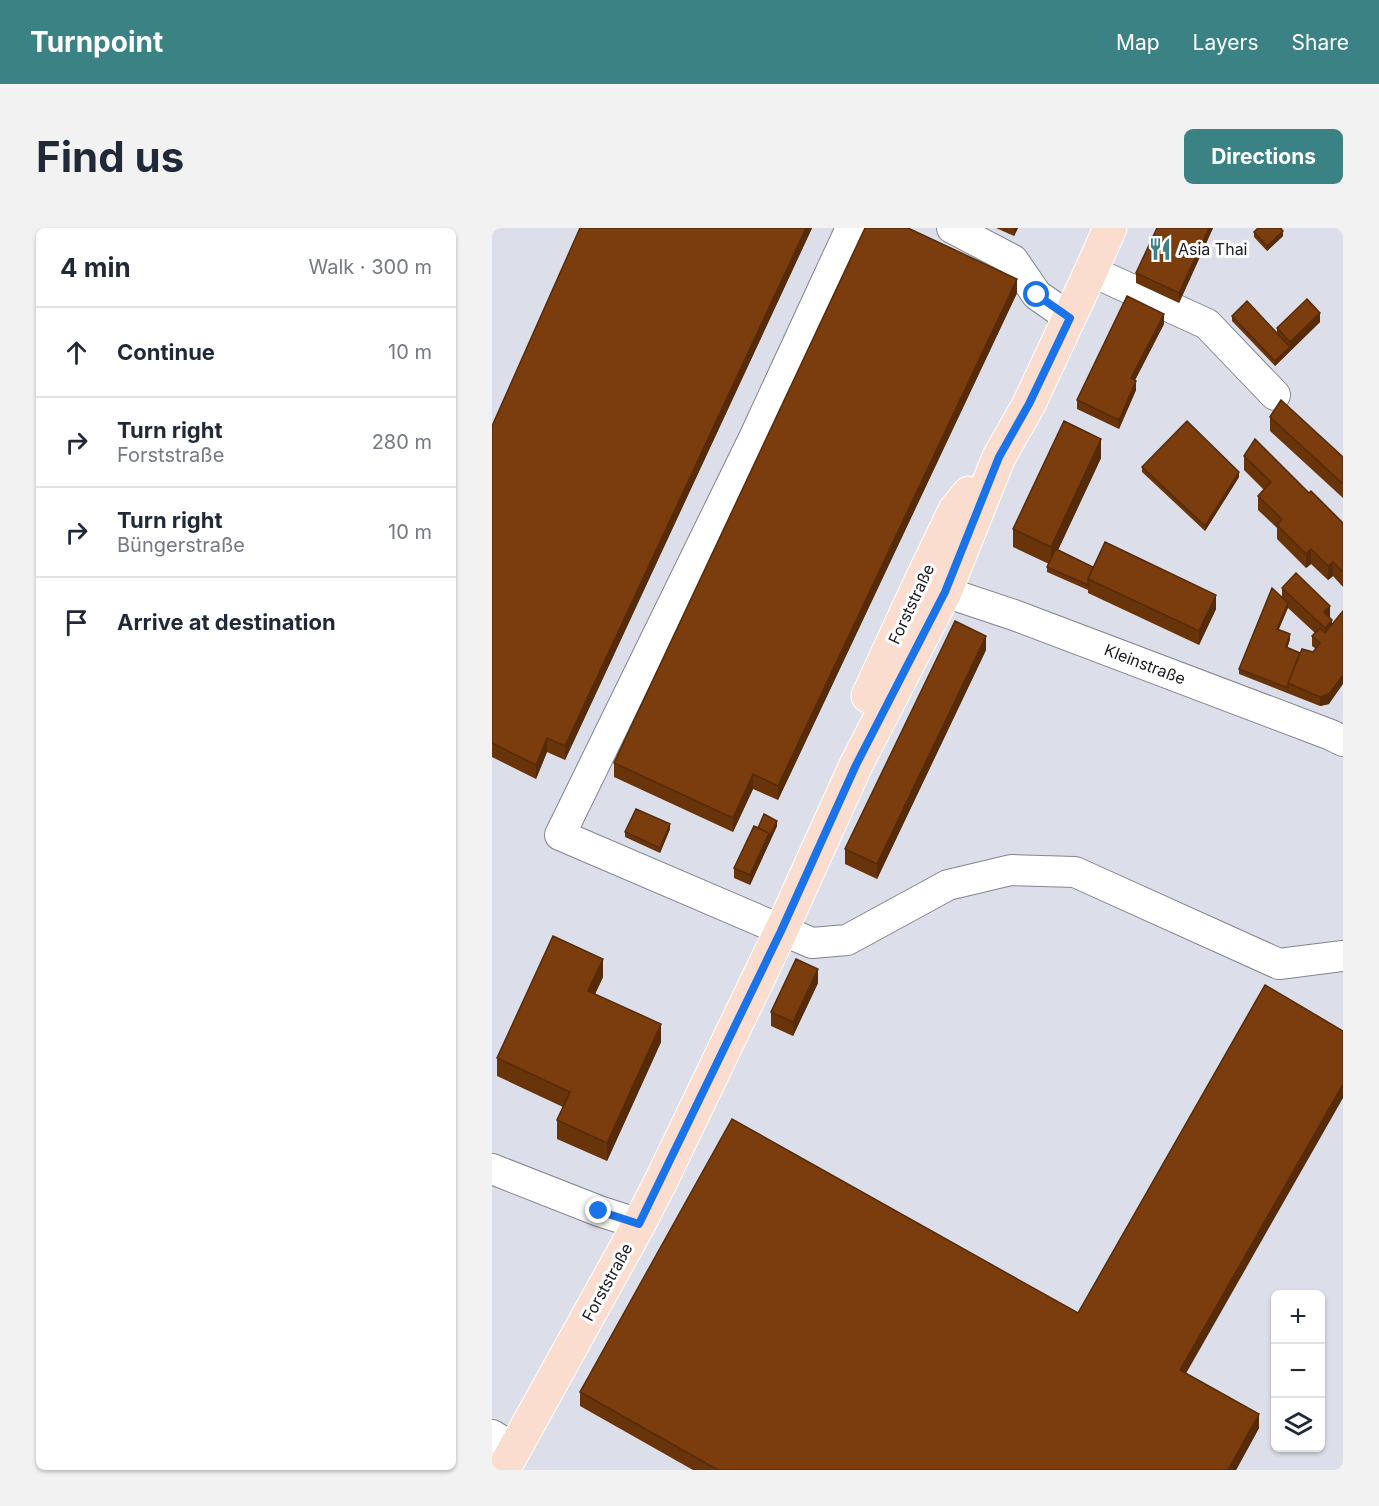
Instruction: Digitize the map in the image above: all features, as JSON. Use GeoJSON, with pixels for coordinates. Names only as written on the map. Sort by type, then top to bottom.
{"type":"FeatureCollection","features":[{"type":"Feature","properties":{"kind":"main road","name":"Forststraße"},"geometry":{"type":"LineString","coordinates":[[503,1451],[639,1224],[781,931],[856,765],[945,592],[999,457],[1029,404],[1110,228]]}},
{"type":"Feature","properties":{"kind":"main road","name":"Forststraße"},"geometry":{"type":"LineString","coordinates":[[856,765],[860,715],[919,585],[955,510],[999,457]]}},
{"type":"Feature","properties":{"kind":"street"},"geometry":{"type":"LineString","coordinates":[[851,228],[754,438],[560,835],[812,943],[847,940],[948,885],[1011,870],[1075,872],[1279,964],[1343,956]]}},
{"type":"Feature","properties":{"kind":"street"},"geometry":{"type":"LineString","coordinates":[[952,228],[1013,260],[1037,295],[1070,318]]}},
{"type":"Feature","properties":{"kind":"street"},"geometry":{"type":"LineString","coordinates":[[1091,272],[1207,324],[1275,395]]}},
{"type":"Feature","properties":{"kind":"street","name":"Kleinstraße"},"geometry":{"type":"LineString","coordinates":[[945,592],[1339,732]]}},
{"type":"Feature","properties":{"kind":"street"},"geometry":{"type":"LineString","coordinates":[[492,1169],[599,1211],[639,1224]]}},
{"type":"Feature","properties":{"kind":"building"},"geometry":{"type":"Polygon","coordinates":[[[580,228],[806,228],[565,746],[547,738],[536,765],[492,743],[492,426],[580,228]]]}},
{"type":"Feature","properties":{"kind":"building"},"geometry":{"type":"Polygon","coordinates":[[[865,228],[908,228],[1017,279],[778,786],[753,774],[733,818],[614,763],[865,228]]]}},
{"type":"Feature","properties":{"kind":"building"},"geometry":{"type":"Polygon","coordinates":[[[1157,228],[1209,228],[1179,293],[1136,273],[1157,228]]]}},
{"type":"Feature","properties":{"kind":"building"},"geometry":{"type":"Polygon","coordinates":[[[1258,228],[1280,228],[1283,231],[1267,246],[1254,232],[1258,228]]]}},
{"type":"Feature","properties":{"kind":"building"},"geometry":{"type":"Polygon","coordinates":[[[1127,296],[1164,314],[1131,378],[1136,381],[1119,420],[1077,400],[1127,296]]]}},
{"type":"Feature","properties":{"kind":"building"},"geometry":{"type":"Polygon","coordinates":[[[1307,299],[1320,313],[1290,342],[1277,328],[1307,299]]]}},
{"type":"Feature","properties":{"kind":"building"},"geometry":{"type":"Polygon","coordinates":[[[1247,301],[1290,347],[1275,361],[1232,316],[1247,301]]]}},
{"type":"Feature","properties":{"kind":"building"},"geometry":{"type":"Polygon","coordinates":[[[1281,400],[1343,457],[1343,484],[1270,417],[1281,400]]]}},
{"type":"Feature","properties":{"kind":"building"},"geometry":{"type":"Polygon","coordinates":[[[1064,421],[1101,439],[1051,547],[1013,529],[1064,421]]]}},
{"type":"Feature","properties":{"kind":"building"},"geometry":{"type":"Polygon","coordinates":[[[1187,421],[1239,472],[1205,526],[1142,467],[1187,421]]]}},
{"type":"Feature","properties":{"kind":"building"},"geometry":{"type":"Polygon","coordinates":[[[1255,439],[1343,523],[1343,572],[1333,562],[1328,566],[1311,549],[1306,554],[1277,525],[1282,519],[1258,496],[1271,482],[1244,456],[1255,439]]]}},
{"type":"Feature","properties":{"kind":"building"},"geometry":{"type":"Polygon","coordinates":[[[1105,542],[1216,595],[1199,631],[1088,579],[1105,542]]]}},
{"type":"Feature","properties":{"kind":"building"},"geometry":{"type":"Polygon","coordinates":[[[1056,549],[1093,567],[1088,585],[1047,567],[1056,549]]]}},
{"type":"Feature","properties":{"kind":"building"},"geometry":{"type":"Polygon","coordinates":[[[1296,573],[1330,606],[1324,612],[1332,620],[1325,628],[1282,588],[1296,573]]]}},
{"type":"Feature","properties":{"kind":"building"},"geometry":{"type":"Polygon","coordinates":[[[1272,588],[1288,603],[1277,629],[1290,634],[1286,647],[1300,653],[1288,688],[1239,669],[1272,588]]]}},
{"type":"Feature","properties":{"kind":"building"},"geometry":{"type":"Polygon","coordinates":[[[1343,611],[1343,675],[1329,694],[1320,697],[1288,683],[1302,649],[1313,652],[1320,643],[1312,636],[1320,628],[1325,633],[1343,611]]]}},
{"type":"Feature","properties":{"kind":"building"},"geometry":{"type":"Polygon","coordinates":[[[955,621],[986,636],[877,864],[845,849],[955,621]]]}},
{"type":"Feature","properties":{"kind":"building"},"geometry":{"type":"Polygon","coordinates":[[[636,809],[670,824],[660,848],[625,832],[636,809]]]}},
{"type":"Feature","properties":{"kind":"building"},"geometry":{"type":"Polygon","coordinates":[[[764,814],[777,821],[769,838],[769,833],[758,828],[764,814]]]}},
{"type":"Feature","properties":{"kind":"building"},"geometry":{"type":"Polygon","coordinates":[[[754,826],[769,833],[750,875],[734,868],[754,826]]]}},
{"type":"Feature","properties":{"kind":"building"},"geometry":{"type":"Polygon","coordinates":[[[553,936],[603,959],[588,991],[661,1024],[607,1143],[557,1120],[570,1092],[497,1058],[553,936]]]}},
{"type":"Feature","properties":{"kind":"building"},"geometry":{"type":"Polygon","coordinates":[[[796,959],[818,969],[793,1022],[771,1012],[796,959]]]}},
{"type":"Feature","properties":{"kind":"building"},"geometry":{"type":"Polygon","coordinates":[[[1265,985],[1343,1031],[1343,1084],[1180,1370],[1259,1414],[1228,1470],[718,1470],[580,1392],[732,1119],[1078,1313],[1265,985]]]}},
{"type":"Feature","properties":{"kind":"place","name":"Asia Thai"},"geometry":{"type":"Point","coordinates":[1160,249]}},
{"type":"Feature","properties":{"kind":"route"},"geometry":{"type":"LineString","coordinates":[[599,1211],[639,1224],[781,931],[856,765],[945,592],[999,457],[1029,404],[1070,318],[1037,295]]}}]}
